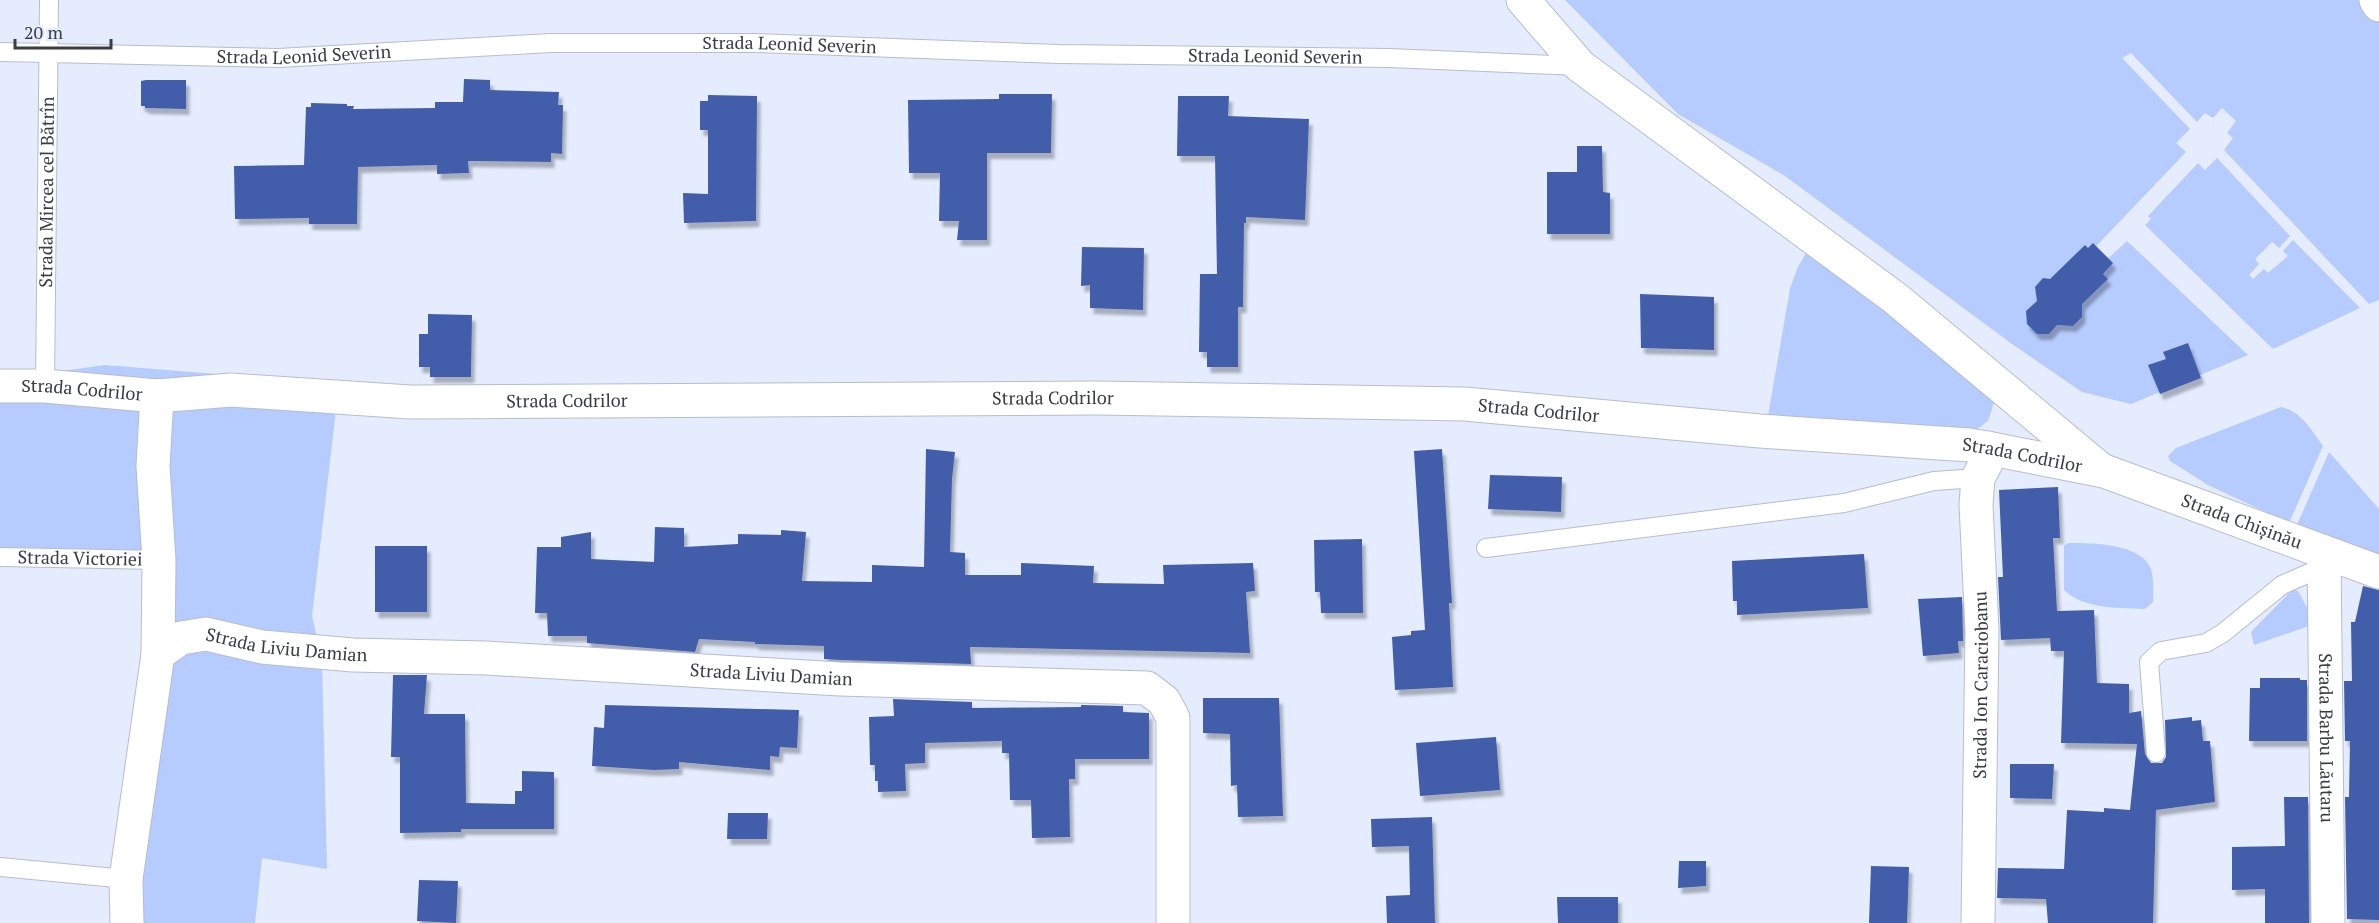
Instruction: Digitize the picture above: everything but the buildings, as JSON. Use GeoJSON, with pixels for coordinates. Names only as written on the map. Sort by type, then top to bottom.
{"type":"FeatureCollection","features":[{"type":"Feature","properties":{"kind":"street"},"geometry":{"type":"LineString","coordinates":[[1523,0],[1580,66],[1895,298],[2104,471]]}},
{"type":"Feature","properties":{"kind":"street"},"geometry":{"type":"LineString","coordinates":[[2376,0],[2379,5]]}},
{"type":"Feature","properties":{"kind":"street","name":"Strada Codrilor"},"geometry":{"type":"LineString","coordinates":[[0,386],[45,386],[157,396],[231,390],[410,402],[1096,398],[1466,404],[1761,431],[1983,463],[2104,471]]}},
{"type":"Feature","properties":{"kind":"street"},"geometry":{"type":"LineString","coordinates":[[127,923],[126,879],[158,654],[159,560],[153,466],[157,396]]}},
{"type":"Feature","properties":{"kind":"street","name":"Strada Ion Caraciobanu"},"geometry":{"type":"LineString","coordinates":[[1978,923],[1982,630],[1976,505],[1983,463]]}},
{"type":"Feature","properties":{"kind":"street","name":"Strada Chișinău"},"geometry":{"type":"LineString","coordinates":[[2104,471],[2324,560],[2379,572]]}},
{"type":"Feature","properties":{"kind":"street","name":"Strada Barbu Lăutaru"},"geometry":{"type":"LineString","coordinates":[[2324,560],[2330,918]]}},
{"type":"Feature","properties":{"kind":"street","name":"Strada Liviu Damian"},"geometry":{"type":"LineString","coordinates":[[158,654],[181,638],[206,634],[262,647],[353,655],[486,658],[840,679],[1147,688],[1164,701],[1173,718],[1173,923]]}},
{"type":"Feature","properties":{"kind":"lane","name":"Strada Mircea cel Bătrîn"},"geometry":{"type":"LineString","coordinates":[[45,386],[49,0]]}},
{"type":"Feature","properties":{"kind":"lane","name":"Strada Leonid Severin"},"geometry":{"type":"LineString","coordinates":[[0,52],[279,58],[551,43],[754,43],[1059,54],[1389,58],[1580,66]]}},
{"type":"Feature","properties":{"kind":"lane"},"geometry":{"type":"LineString","coordinates":[[1486,548],[1844,503],[1934,481],[1983,463]]}},
{"type":"Feature","properties":{"kind":"lane","name":"Strada Victoriei"},"geometry":{"type":"LineString","coordinates":[[0,557],[159,560]]}},
{"type":"Feature","properties":{"kind":"lane"},"geometry":{"type":"LineString","coordinates":[[2156,753],[2149,662],[2162,651],[2206,643],[2223,633],[2282,585],[2324,560]]}},
{"type":"Feature","properties":{"kind":"lane"},"geometry":{"type":"LineString","coordinates":[[0,867],[126,879]]}},
{"type":"Feature","properties":{"kind":"shaded area"},"geometry":{"type":"Polygon","coordinates":[[[1565,0],[2379,0],[2379,300],[2369,304],[2224,150],[2233,138],[2227,133],[2236,121],[2222,108],[2213,118],[2205,113],[2197,122],[2131,53],[2122,58],[2190,129],[2176,143],[2186,152],[2084,259],[2096,270],[2127,241],[2248,355],[2131,404],[2082,392],[2012,344],[1785,176],[1678,114],[1565,0]]]}},
{"type":"Feature","properties":{"kind":"shaded area"},"geometry":{"type":"Polygon","coordinates":[[[2217,158],[2290,236],[2279,248],[2272,242],[2255,259],[2259,264],[2249,275],[2253,279],[2264,269],[2268,273],[2288,256],[2283,251],[2293,240],[2360,308],[2273,349],[2145,225],[2151,219],[2148,216],[2198,163],[2205,170],[2217,158]]]}},
{"type":"Feature","properties":{"kind":"shaded area"},"geometry":{"type":"Polygon","coordinates":[[[1806,253],[1903,324],[1994,402],[1988,421],[1977,429],[1768,416],[1790,289],[1806,253]]]}},
{"type":"Feature","properties":{"kind":"shaded area"},"geometry":{"type":"Polygon","coordinates":[[[105,365],[339,384],[312,616],[322,660],[327,869],[262,858],[255,923],[121,923],[168,555],[0,556],[0,371],[69,370],[105,365]]]}},
{"type":"Feature","properties":{"kind":"shaded area"},"geometry":{"type":"Polygon","coordinates":[[[2281,407],[2300,417],[2323,446],[2289,523],[2208,485],[2170,461],[2168,456],[2176,448],[2281,407]]]}},
{"type":"Feature","properties":{"kind":"shaded area"},"geometry":{"type":"Polygon","coordinates":[[[2329,452],[2379,509],[2379,554],[2361,551],[2297,525],[2329,452]]]}},
{"type":"Feature","properties":{"kind":"shaded area"},"geometry":{"type":"Polygon","coordinates":[[[2068,543],[2114,546],[2127,549],[2146,560],[2151,569],[2153,581],[2153,602],[2145,609],[2112,607],[2082,601],[2064,590],[2064,546],[2068,543]]]}},
{"type":"Feature","properties":{"kind":"shaded area"},"geometry":{"type":"Polygon","coordinates":[[[2294,590],[2298,591],[2317,626],[2309,626],[2254,645],[2251,632],[2294,590]]]}}]}
